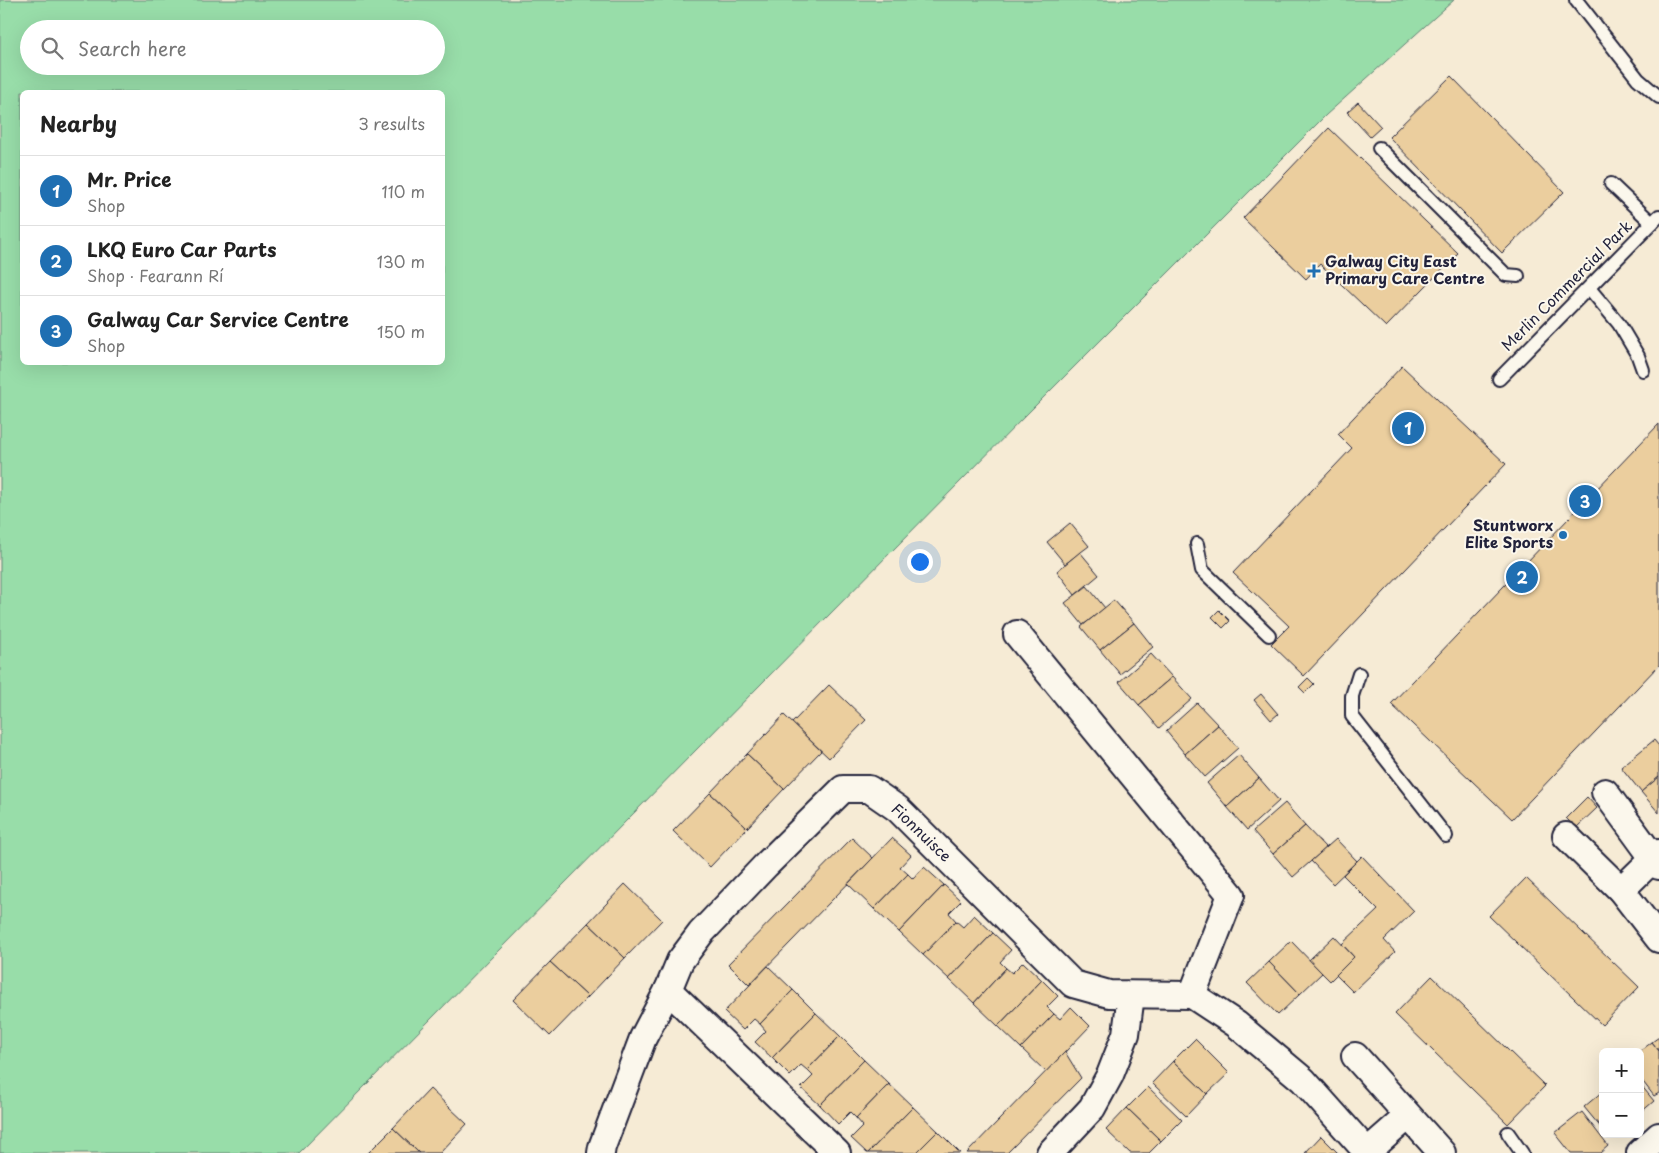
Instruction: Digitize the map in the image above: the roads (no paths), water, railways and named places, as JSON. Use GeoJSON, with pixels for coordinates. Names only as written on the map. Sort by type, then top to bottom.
{"type":"FeatureCollection","features":[{"type":"Feature","properties":{"kind":"street"},"geometry":{"type":"LineString","coordinates":[[1016,634],[1231,895],[1192,996],[1236,1024],[1303,1080],[1368,1152],[1408,1116]]}},
{"type":"Feature","properties":{"kind":"street","name":"Fionnuisce"},"geometry":{"type":"LineString","coordinates":[[601,1153],[643,1038],[668,990],[680,961],[701,933],[766,865],[843,790],[869,790],[898,808],[1073,984],[1109,994],[1192,996]]}},
{"type":"Feature","properties":{"kind":"street"},"geometry":{"type":"LineString","coordinates":[[1605,792],[1657,859],[1621,890]]}},
{"type":"Feature","properties":{"kind":"street"},"geometry":{"type":"LineString","coordinates":[[1566,836],[1621,890],[1659,939]]}},
{"type":"Feature","properties":{"kind":"street"},"geometry":{"type":"LineString","coordinates":[[668,990],[837,1153]]}},
{"type":"Feature","properties":{"kind":"street"},"geometry":{"type":"LineString","coordinates":[[1050,1153],[1092,1108],[1110,1075],[1126,1034],[1131,995]]}},
{"type":"Feature","properties":{"kind":"street"},"geometry":{"type":"LineString","coordinates":[[1355,1056],[1442,1153]]}},
{"type":"Feature","properties":{"kind":"street"},"geometry":{"type":"LineString","coordinates":[[1640,1153],[1659,1136]]}},
{"type":"Feature","properties":{"kind":"lane"},"geometry":{"type":"LineString","coordinates":[[1576,0],[1638,79],[1659,97]]}},
{"type":"Feature","properties":{"kind":"lane"},"geometry":{"type":"LineString","coordinates":[[1379,148],[1506,275],[1518,276]]}},
{"type":"Feature","properties":{"kind":"lane"},"geometry":{"type":"LineString","coordinates":[[1611,184],[1655,220]]}},
{"type":"Feature","properties":{"kind":"lane","name":"Merlin Commercial Park"},"geometry":{"type":"LineString","coordinates":[[1499,378],[1655,220]]}},
{"type":"Feature","properties":{"kind":"lane"},"geometry":{"type":"LineString","coordinates":[[1589,288],[1619,324],[1638,356],[1643,370]]}},
{"type":"Feature","properties":{"kind":"lane"},"geometry":{"type":"LineString","coordinates":[[1197,544],[1202,570],[1269,635]]}},
{"type":"Feature","properties":{"kind":"lane"},"geometry":{"type":"LineString","coordinates":[[1359,674],[1352,696],[1352,716],[1446,836]]}},
{"type":"Feature","properties":{"kind":"lane"},"geometry":{"type":"LineString","coordinates":[[1508,1133],[1522,1153]]}},
{"type":"Feature","properties":{"kind":"place","name":"Galway City East Primary Care Centre"},"geometry":{"type":"Point","coordinates":[1314,271]}},
{"type":"Feature","properties":{"kind":"place","name":"Mr. Price"},"geometry":{"type":"Point","coordinates":[1408,428]}},
{"type":"Feature","properties":{"kind":"place","name":"Galway Car Service Centre"},"geometry":{"type":"Point","coordinates":[1585,501]}},
{"type":"Feature","properties":{"kind":"place","name":"Stuntworx Elite Sports"},"geometry":{"type":"Point","coordinates":[1563,535]}},
{"type":"Feature","properties":{"kind":"place","name":"LKQ Euro Car Parts"},"geometry":{"type":"Point","coordinates":[1522,577]}}]}
